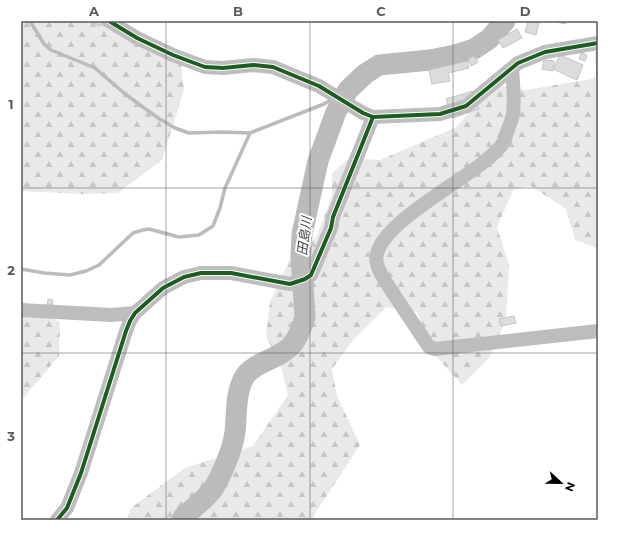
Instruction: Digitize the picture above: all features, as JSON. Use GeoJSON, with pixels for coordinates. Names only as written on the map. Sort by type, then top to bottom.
{"type":"FeatureCollection","features":[{"type":"Feature","properties":{"kind":"street"},"geometry":{"type":"LineString","coordinates":[[109,21],[137,38],[173,55],[205,67],[222,68],[253,65],[273,67],[319,86],[373,118],[440,114],[466,106],[518,63],[545,52],[598,43]]}},
{"type":"Feature","properties":{"kind":"street"},"geometry":{"type":"LineString","coordinates":[[512,69],[513,115],[504,143],[495,153],[470,173],[417,208],[399,224],[384,241],[377,254],[377,263],[383,276],[429,347],[435,349],[598,331]]}},
{"type":"Feature","properties":{"kind":"street"},"geometry":{"type":"LineString","coordinates":[[57,520],[67,508],[81,473],[126,331],[135,313],[163,288],[184,277],[201,273],[231,273],[290,284],[305,279],[311,275],[331,228],[333,217],[373,118]]}},
{"type":"Feature","properties":{"kind":"street"},"geometry":{"type":"LineString","coordinates":[[21,310],[111,315],[135,313]]}},
{"type":"Feature","properties":{"kind":"green space"},"geometry":{"type":"Polygon","coordinates":[[[21,21],[101,21],[180,55],[184,90],[162,160],[118,193],[83,194],[21,191],[21,21]]]}},
{"type":"Feature","properties":{"kind":"green space"},"geometry":{"type":"Polygon","coordinates":[[[598,76],[598,248],[575,240],[566,209],[531,186],[513,190],[497,227],[509,265],[506,319],[489,358],[462,385],[435,355],[417,312],[386,307],[353,340],[332,369],[337,396],[360,445],[312,520],[127,520],[131,508],[185,468],[253,446],[288,395],[281,367],[266,336],[270,301],[292,255],[316,238],[332,195],[332,173],[350,158],[380,160],[457,127],[492,84],[526,90],[591,79],[598,76]]]}},
{"type":"Feature","properties":{"kind":"green space"},"geometry":{"type":"Polygon","coordinates":[[[21,301],[60,322],[59,356],[21,401],[21,301]]]}},
{"type":"Feature","properties":{"kind":"building"},"geometry":{"type":"Polygon","coordinates":[[[89,21],[108,21],[106,27],[89,21]]]}},
{"type":"Feature","properties":{"kind":"building"},"geometry":{"type":"Polygon","coordinates":[[[528,21],[539,22],[536,35],[525,32],[528,21]]]}},
{"type":"Feature","properties":{"kind":"building"},"geometry":{"type":"Polygon","coordinates":[[[551,21],[566,21],[566,24],[551,21]]]}},
{"type":"Feature","properties":{"kind":"building"},"geometry":{"type":"Polygon","coordinates":[[[517,29],[522,38],[503,48],[498,40],[517,29]]]}},
{"type":"Feature","properties":{"kind":"building"},"geometry":{"type":"Polygon","coordinates":[[[596,52],[598,52],[598,81],[597,81],[596,52]]]}},
{"type":"Feature","properties":{"kind":"building"},"geometry":{"type":"Polygon","coordinates":[[[581,53],[587,55],[585,61],[579,59],[581,53]]]}},
{"type":"Feature","properties":{"kind":"building"},"geometry":{"type":"Polygon","coordinates":[[[560,55],[583,65],[577,80],[553,69],[560,55]]]}},
{"type":"Feature","properties":{"kind":"building"},"geometry":{"type":"Polygon","coordinates":[[[474,56],[478,62],[471,66],[468,59],[474,56]]]}},
{"type":"Feature","properties":{"kind":"building"},"geometry":{"type":"Polygon","coordinates":[[[544,60],[554,61],[553,71],[542,69],[544,60]]]}},
{"type":"Feature","properties":{"kind":"building"},"geometry":{"type":"Polygon","coordinates":[[[467,61],[469,68],[448,73],[450,81],[432,84],[429,70],[467,61]]]}},
{"type":"Feature","properties":{"kind":"building"},"geometry":{"type":"Polygon","coordinates":[[[473,91],[479,109],[452,118],[446,99],[473,91]]]}},
{"type":"Feature","properties":{"kind":"building"},"geometry":{"type":"Polygon","coordinates":[[[48,299],[53,300],[52,308],[47,308],[48,299]]]}},
{"type":"Feature","properties":{"kind":"building"},"geometry":{"type":"Polygon","coordinates":[[[514,316],[516,323],[501,326],[499,319],[514,316]]]}},
{"type":"Feature","properties":{"kind":"waterway"},"geometry":{"type":"LineString","coordinates":[[30,21],[44,44],[51,50],[95,68],[125,94],[158,118],[175,128],[189,133],[250,133],[324,104],[334,98]]}},
{"type":"Feature","properties":{"kind":"waterway","name":"田島川"},"geometry":{"type":"LineString","coordinates":[[182,520],[184,516],[210,493],[223,469],[230,453],[234,438],[238,396],[245,376],[255,367],[286,351],[295,341],[302,327],[305,317],[301,256],[302,234],[318,161],[336,112],[348,90],[365,74],[379,65],[430,60],[455,55],[474,49],[489,39],[505,21]]}},
{"type":"Feature","properties":{"kind":"waterway","name":"田島川"},"geometry":{"type":"LineString","coordinates":[[341,94],[348,90]]}},
{"type":"Feature","properties":{"kind":"waterway"},"geometry":{"type":"LineString","coordinates":[[21,269],[70,275],[86,271],[99,265],[133,233],[143,230],[149,229],[179,237],[199,235],[213,226],[220,208],[225,188],[250,133]]}},
{"type":"Feature","properties":{"kind":"cycle path"},"geometry":{"type":"LineString","coordinates":[[109,21],[137,38],[173,55],[205,67],[223,68],[253,65],[273,67],[319,86],[363,113],[373,117],[440,114],[466,106],[518,63],[545,52],[598,43]]}},
{"type":"Feature","properties":{"kind":"cycle path"},"geometry":{"type":"LineString","coordinates":[[57,520],[67,508],[81,473],[126,331],[135,313],[163,288],[184,277],[201,273],[231,273],[290,284],[305,279],[311,275],[331,228],[333,217],[373,117]]}}]}
